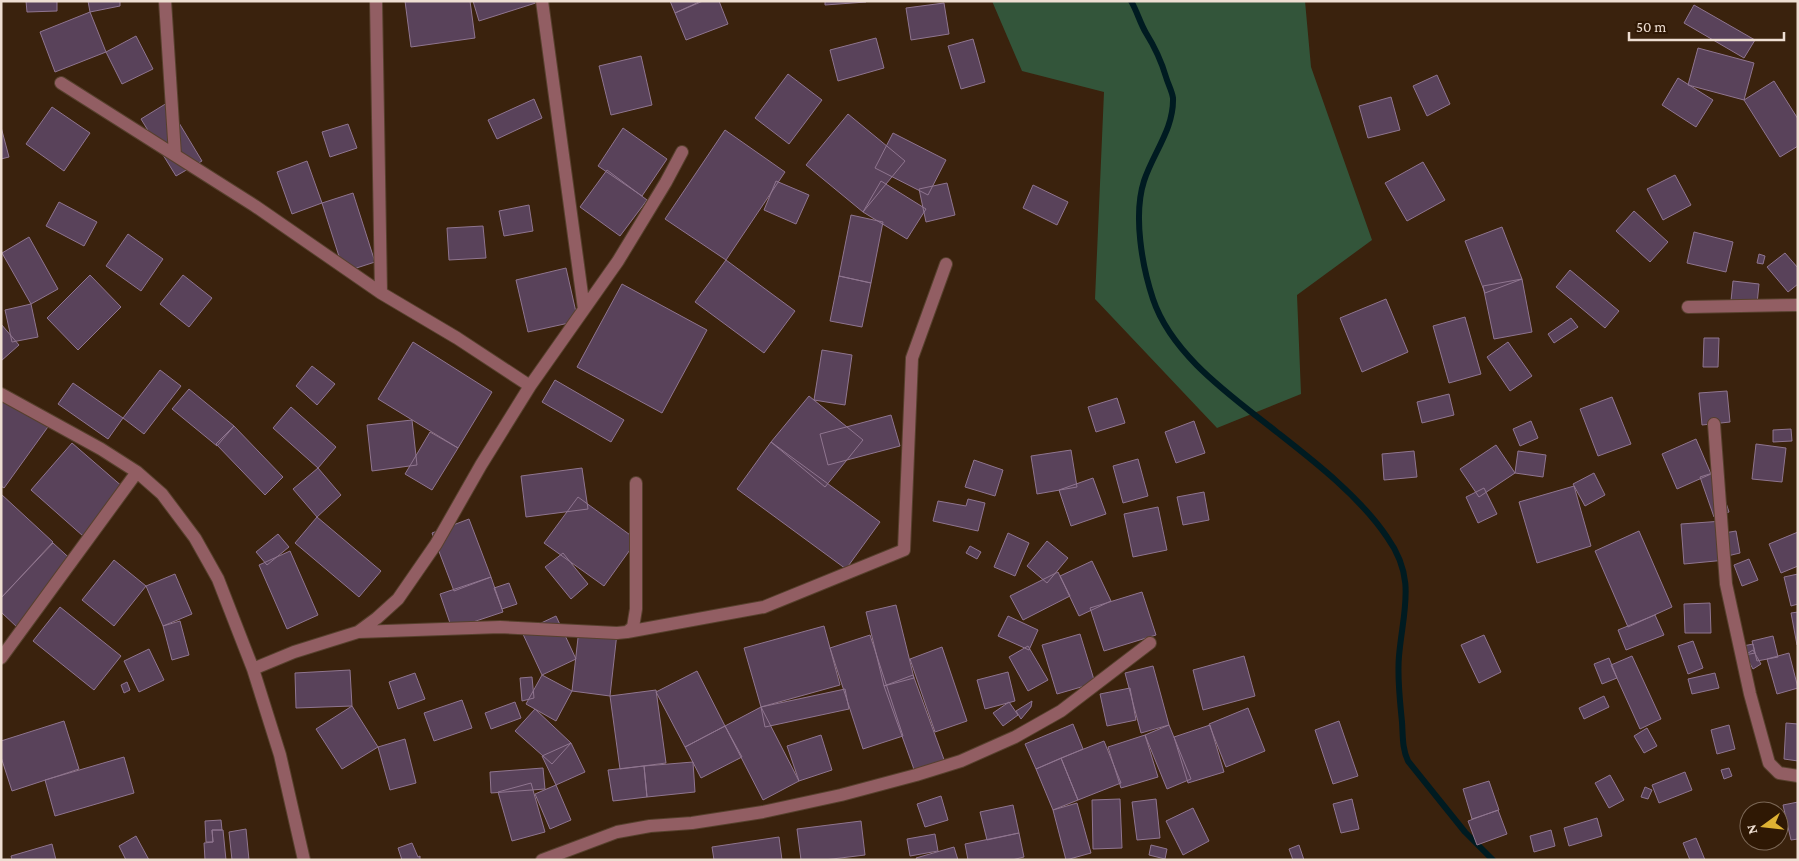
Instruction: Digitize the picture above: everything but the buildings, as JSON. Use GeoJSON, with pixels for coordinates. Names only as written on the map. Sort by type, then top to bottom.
{"type":"FeatureCollection","features":[{"type":"Feature","properties":{"kind":"street"},"geometry":{"type":"LineString","coordinates":[[165,1],[175,155]]}},
{"type":"Feature","properties":{"kind":"street"},"geometry":{"type":"LineString","coordinates":[[376,1],[381,293]]}},
{"type":"Feature","properties":{"kind":"street"},"geometry":{"type":"LineString","coordinates":[[542,1],[584,309]]}},
{"type":"Feature","properties":{"kind":"street"},"geometry":{"type":"LineString","coordinates":[[61,83],[255,206],[381,293],[457,338],[530,386]]}},
{"type":"Feature","properties":{"kind":"street"},"geometry":{"type":"LineString","coordinates":[[358,632],[398,599],[436,544],[481,465],[530,386],[618,261],[682,152]]}},
{"type":"Feature","properties":{"kind":"street"},"geometry":{"type":"LineString","coordinates":[[253,668],[294,652],[358,632],[500,627],[627,632],[764,607],[904,550],[912,358],[946,264]]}},
{"type":"Feature","properties":{"kind":"street"},"geometry":{"type":"LineString","coordinates":[[1688,307],[1798,305]]}},
{"type":"Feature","properties":{"kind":"street"},"geometry":{"type":"LineString","coordinates":[[1,394],[101,449],[137,472],[162,494],[195,538],[218,578],[253,668],[280,756],[304,860]]}},
{"type":"Feature","properties":{"kind":"street"},"geometry":{"type":"LineString","coordinates":[[1714,424],[1726,584],[1750,694],[1769,763],[1779,773],[1798,776]]}},
{"type":"Feature","properties":{"kind":"street"},"geometry":{"type":"LineString","coordinates":[[1,658],[137,472]]}},
{"type":"Feature","properties":{"kind":"street"},"geometry":{"type":"LineString","coordinates":[[627,632],[633,627],[636,609],[636,483]]}},
{"type":"Feature","properties":{"kind":"street"},"geometry":{"type":"LineString","coordinates":[[542,860],[617,832],[763,812],[916,776],[961,761],[1015,736],[1061,711],[1150,643]]}},
{"type":"Feature","properties":{"kind":"green space"},"geometry":{"type":"Polygon","coordinates":[[[992,1],[1305,1],[1311,67],[1372,240],[1297,295],[1301,394],[1217,428],[1095,299],[1104,92],[1022,71],[992,1]]]}},
{"type":"Feature","properties":{"kind":"waterway"},"geometry":{"type":"LineString","coordinates":[[1131,1],[1158,55],[1173,98],[1167,131],[1144,181],[1139,209],[1142,256],[1153,299],[1162,320],[1174,339],[1189,357],[1224,390],[1336,481],[1364,508],[1387,537],[1396,552],[1405,581],[1405,609],[1398,673],[1403,742],[1406,756],[1465,832],[1493,860]]}}]}
